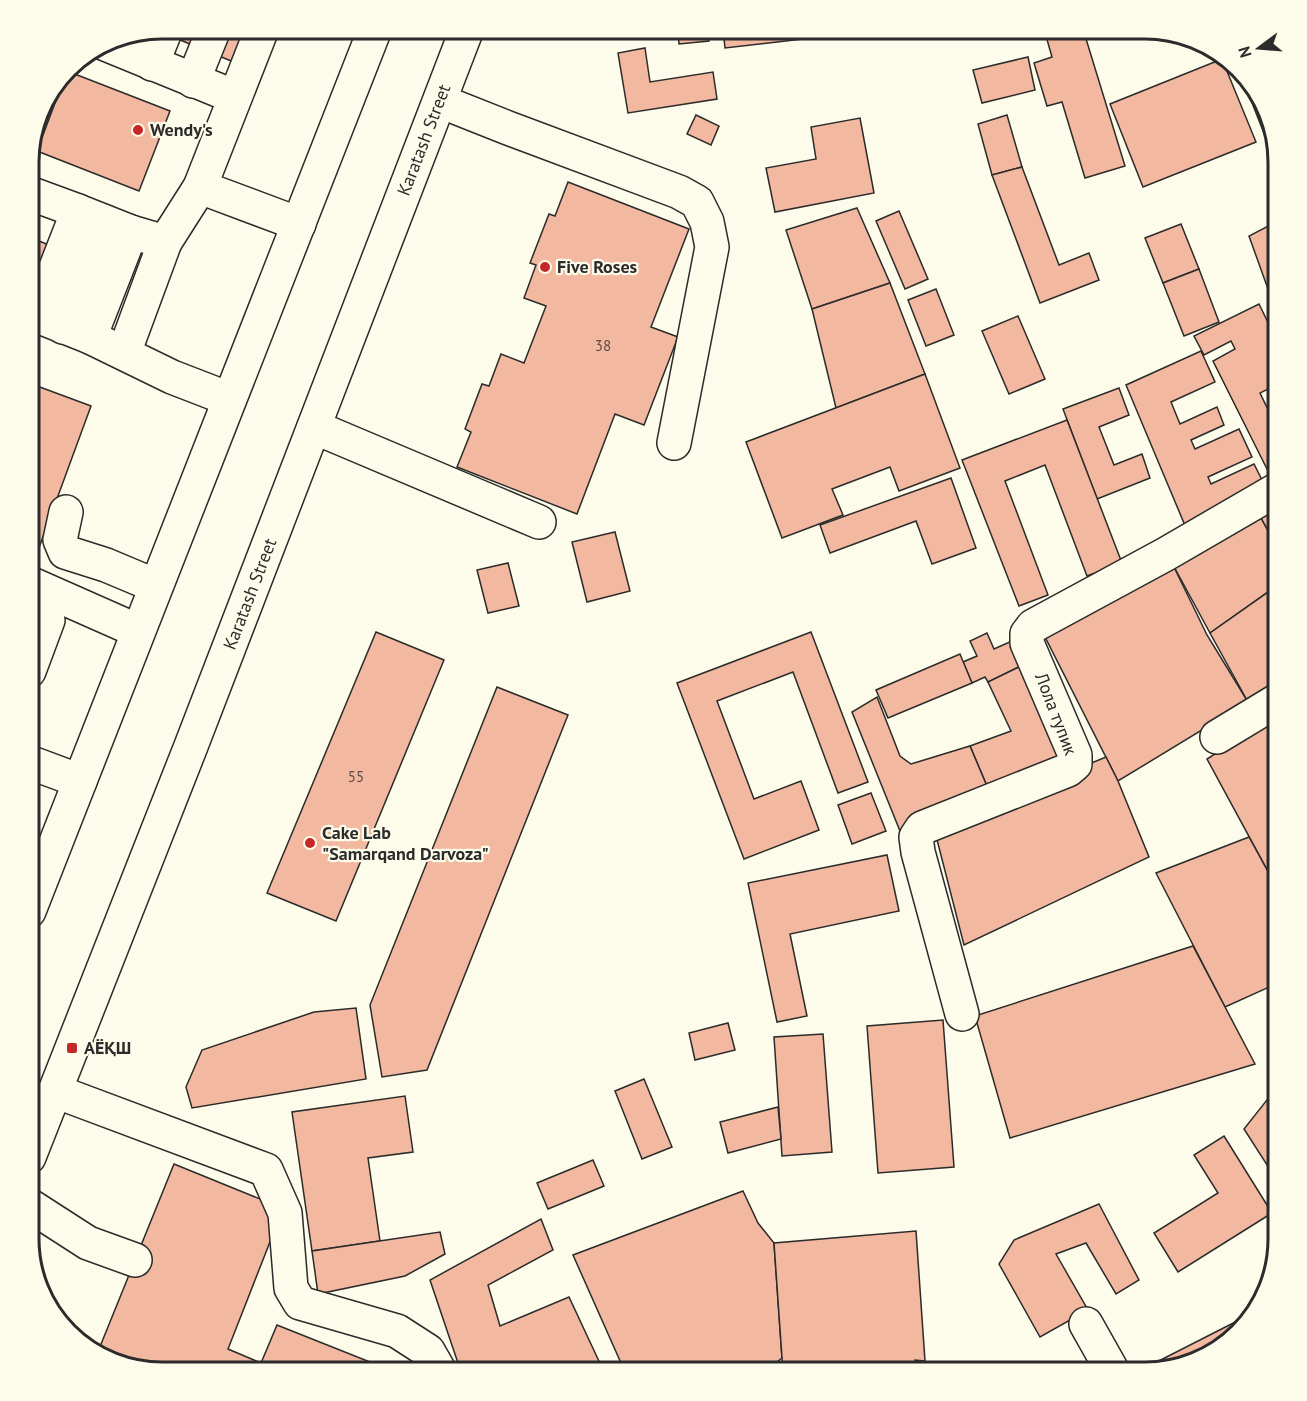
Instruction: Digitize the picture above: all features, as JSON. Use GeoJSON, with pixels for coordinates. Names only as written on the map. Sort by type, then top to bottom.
{"type":"FeatureCollection","features":[{"type":"Feature","properties":{"kind":"main road"},"geometry":{"type":"LineString","coordinates":[[163,39],[156,62],[200,187]]}},
{"type":"Feature","properties":{"kind":"main road"},"geometry":{"type":"LineString","coordinates":[[156,62],[179,39]]}},
{"type":"Feature","properties":{"kind":"main road"},"geometry":{"type":"LineString","coordinates":[[156,62],[195,39]]}},
{"type":"Feature","properties":{"kind":"main road"},"geometry":{"type":"LineString","coordinates":[[156,62],[212,39]]}},
{"type":"Feature","properties":{"kind":"main road"},"geometry":{"type":"LineString","coordinates":[[156,62],[228,39]]}},
{"type":"Feature","properties":{"kind":"main road"},"geometry":{"type":"LineString","coordinates":[[39,886],[371,39]]}},
{"type":"Feature","properties":{"kind":"main road","name":"Karatash Street"},"geometry":{"type":"LineString","coordinates":[[39,1130],[187,757],[463,39]]}},
{"type":"Feature","properties":{"kind":"main road"},"geometry":{"type":"LineString","coordinates":[[440,101],[678,192],[697,202],[707,222],[712,247],[674,443]]}},
{"type":"Feature","properties":{"kind":"main road"},"geometry":{"type":"LineString","coordinates":[[200,187],[299,224]]}},
{"type":"Feature","properties":{"kind":"main road"},"geometry":{"type":"LineString","coordinates":[[124,353],[165,242],[200,187]]}},
{"type":"Feature","properties":{"kind":"main road"},"geometry":{"type":"LineString","coordinates":[[39,197],[165,242]]}},
{"type":"Feature","properties":{"kind":"main road"},"geometry":{"type":"LineString","coordinates":[[55,323],[105,222]]}},
{"type":"Feature","properties":{"kind":"main road"},"geometry":{"type":"LineString","coordinates":[[55,323],[105,222]]}},
{"type":"Feature","properties":{"kind":"main road"},"geometry":{"type":"LineString","coordinates":[[55,323],[172,377],[229,399]]}},
{"type":"Feature","properties":{"kind":"main road"},"geometry":{"type":"LineString","coordinates":[[314,427],[539,522]]}},
{"type":"Feature","properties":{"kind":"main road","name":"Лола тупик"},"geometry":{"type":"LineString","coordinates":[[962,1014],[918,852],[916,837],[922,828],[1068,770],[1074,764],[1075,755],[1027,643],[1027,634],[1033,626],[1166,554],[1268,495]]}},
{"type":"Feature","properties":{"kind":"main road"},"geometry":{"type":"LineString","coordinates":[[66,512],[60,540],[65,552],[156,586]]}},
{"type":"Feature","properties":{"kind":"main road"},"geometry":{"type":"LineString","coordinates":[[39,587],[138,632]]}},
{"type":"Feature","properties":{"kind":"main road"},"geometry":{"type":"LineString","coordinates":[[39,644],[48,620]]}},
{"type":"Feature","properties":{"kind":"main road"},"geometry":{"type":"LineString","coordinates":[[1217,738],[1268,706]]}},
{"type":"Feature","properties":{"kind":"main road"},"geometry":{"type":"LineString","coordinates":[[39,766],[80,781]]}},
{"type":"Feature","properties":{"kind":"main road"},"geometry":{"type":"LineString","coordinates":[[55,1091],[266,1170],[285,1213],[291,1288],[300,1303],[398,1331],[428,1351],[434,1362]]}},
{"type":"Feature","properties":{"kind":"main road"},"geometry":{"type":"LineString","coordinates":[[39,1212],[88,1243],[135,1260]]}},
{"type":"Feature","properties":{"kind":"main road"},"geometry":{"type":"LineString","coordinates":[[1086,1324],[1107,1362]]}},
{"type":"Feature","properties":{"kind":"building"},"geometry":{"type":"Polygon","coordinates":[[[178,39],[266,39],[253,70],[178,39]]]}},
{"type":"Feature","properties":{"kind":"building"},"geometry":{"type":"Polygon","coordinates":[[[679,39],[709,39],[709,41],[679,44],[679,39]]]}},
{"type":"Feature","properties":{"kind":"building"},"geometry":{"type":"Polygon","coordinates":[[[724,39],[803,39],[725,48],[724,39]]]}},
{"type":"Feature","properties":{"kind":"building"},"geometry":{"type":"Polygon","coordinates":[[[1047,39],[1086,39],[1125,166],[1085,178],[1062,102],[1047,106],[1034,63],[1052,57],[1047,39]]]}},
{"type":"Feature","properties":{"kind":"building"},"geometry":{"type":"Polygon","coordinates":[[[645,48],[650,82],[713,72],[717,99],[628,113],[618,53],[645,48]]]}},
{"type":"Feature","properties":{"kind":"building"},"geometry":{"type":"Polygon","coordinates":[[[1028,57],[1035,90],[982,103],[973,70],[1028,57]]]}},
{"type":"Feature","properties":{"kind":"building"},"geometry":{"type":"Polygon","coordinates":[[[1215,62],[1226,69],[1256,142],[1143,187],[1110,104],[1215,62]]]}},
{"type":"Feature","properties":{"kind":"building"},"geometry":{"type":"Polygon","coordinates":[[[76,74],[170,111],[139,191],[39,152],[41,142],[55,102],[64,87],[76,74]]]}},
{"type":"Feature","properties":{"kind":"building"},"geometry":{"type":"Polygon","coordinates":[[[1250,97],[1259,115],[1266,139],[1250,97]]]}},
{"type":"Feature","properties":{"kind":"building"},"geometry":{"type":"Polygon","coordinates":[[[696,115],[719,126],[711,145],[687,134],[696,115]]]}},
{"type":"Feature","properties":{"kind":"building"},"geometry":{"type":"Polygon","coordinates":[[[1007,115],[1022,167],[992,175],[978,124],[1007,115]]]}},
{"type":"Feature","properties":{"kind":"building"},"geometry":{"type":"Polygon","coordinates":[[[860,118],[874,193],[775,212],[766,168],[816,159],[811,127],[860,118]]]}},
{"type":"Feature","properties":{"kind":"building"},"geometry":{"type":"Polygon","coordinates":[[[1022,167],[1059,265],[1089,253],[1099,280],[1040,303],[992,175],[1022,167]]]}},
{"type":"Feature","properties":{"kind":"building"},"geometry":{"type":"Polygon","coordinates":[[[568,182],[689,229],[651,327],[678,337],[644,425],[615,414],[577,514],[457,467],[471,432],[465,429],[482,384],[489,386],[501,354],[524,363],[546,306],[524,298],[536,265],[530,263],[549,214],[555,216],[568,182]]]}},
{"type":"Feature","properties":{"kind":"building"},"geometry":{"type":"Polygon","coordinates":[[[857,208],[890,283],[812,309],[786,230],[857,208]]]}},
{"type":"Feature","properties":{"kind":"building"},"geometry":{"type":"Polygon","coordinates":[[[899,211],[928,279],[905,289],[876,221],[899,211]]]}},
{"type":"Feature","properties":{"kind":"building"},"geometry":{"type":"Polygon","coordinates":[[[1181,224],[1199,269],[1163,283],[1145,238],[1181,224]]]}},
{"type":"Feature","properties":{"kind":"building"},"geometry":{"type":"Polygon","coordinates":[[[1268,226],[1268,289],[1249,236],[1268,226]]]}},
{"type":"Feature","properties":{"kind":"building"},"geometry":{"type":"Polygon","coordinates":[[[39,241],[49,245],[39,272],[39,241]]]}},
{"type":"Feature","properties":{"kind":"building"},"geometry":{"type":"Polygon","coordinates":[[[1199,269],[1219,322],[1184,336],[1163,283],[1199,269]]]}},
{"type":"Feature","properties":{"kind":"building"},"geometry":{"type":"Polygon","coordinates":[[[890,283],[925,374],[836,408],[812,309],[890,283]]]}},
{"type":"Feature","properties":{"kind":"building"},"geometry":{"type":"Polygon","coordinates":[[[936,289],[954,335],[926,346],[908,300],[936,289]]]}},
{"type":"Feature","properties":{"kind":"building"},"geometry":{"type":"Polygon","coordinates":[[[1259,304],[1268,322],[1268,389],[1260,393],[1268,409],[1268,471],[1213,361],[1235,349],[1231,341],[1204,355],[1194,336],[1259,304]]]}},
{"type":"Feature","properties":{"kind":"building"},"geometry":{"type":"Polygon","coordinates":[[[1018,316],[1045,379],[1009,394],[982,331],[1018,316]]]}},
{"type":"Feature","properties":{"kind":"building"},"geometry":{"type":"Polygon","coordinates":[[[1201,351],[1215,382],[1171,402],[1180,424],[1217,407],[1224,425],[1191,440],[1195,449],[1239,429],[1252,457],[1208,477],[1211,484],[1254,464],[1264,484],[1189,535],[1126,385],[1201,351]]]}},
{"type":"Feature","properties":{"kind":"building"},"geometry":{"type":"Polygon","coordinates":[[[925,374],[960,468],[899,491],[890,467],[832,489],[843,515],[782,538],[746,442],[925,374]]]}},
{"type":"Feature","properties":{"kind":"building"},"geometry":{"type":"Polygon","coordinates":[[[39,387],[91,406],[39,548],[39,387]]]}},
{"type":"Feature","properties":{"kind":"building"},"geometry":{"type":"Polygon","coordinates":[[[1119,388],[1129,415],[1099,427],[1114,465],[1142,454],[1150,478],[1097,499],[1063,409],[1119,388]]]}},
{"type":"Feature","properties":{"kind":"building"},"geometry":{"type":"Polygon","coordinates":[[[1067,420],[1122,563],[1087,576],[1045,465],[1005,481],[1048,595],[1019,606],[962,460],[1067,420]]]}},
{"type":"Feature","properties":{"kind":"building"},"geometry":{"type":"Polygon","coordinates":[[[951,478],[976,548],[932,564],[916,521],[830,553],[820,525],[951,478]]]}},
{"type":"Feature","properties":{"kind":"building"},"geometry":{"type":"Polygon","coordinates":[[[1268,505],[1268,531],[1257,511],[1268,505]]]}},
{"type":"Feature","properties":{"kind":"building"},"geometry":{"type":"Polygon","coordinates":[[[1257,511],[1268,531],[1268,592],[1210,633],[1172,563],[1257,511]]]}},
{"type":"Feature","properties":{"kind":"building"},"geometry":{"type":"Polygon","coordinates":[[[615,532],[630,591],[587,602],[572,542],[615,532]]]}},
{"type":"Feature","properties":{"kind":"building"},"geometry":{"type":"Polygon","coordinates":[[[508,563],[519,606],[488,613],[477,570],[508,563]]]}},
{"type":"Feature","properties":{"kind":"building"},"geometry":{"type":"Polygon","coordinates":[[[1172,563],[1207,635],[1248,702],[1118,781],[1041,629],[1172,563]]]}},
{"type":"Feature","properties":{"kind":"building"},"geometry":{"type":"Polygon","coordinates":[[[1268,592],[1268,690],[1248,702],[1210,633],[1268,592]]]}},
{"type":"Feature","properties":{"kind":"building"},"geometry":{"type":"Polygon","coordinates":[[[376,632],[444,660],[336,921],[267,893],[376,632]]]}},
{"type":"Feature","properties":{"kind":"building"},"geometry":{"type":"Polygon","coordinates":[[[811,632],[868,782],[838,793],[793,672],[717,701],[754,799],[801,781],[819,830],[744,859],[677,683],[811,632]]]}},
{"type":"Feature","properties":{"kind":"building"},"geometry":{"type":"Polygon","coordinates":[[[987,633],[994,649],[1012,641],[1023,665],[988,682],[985,677],[972,683],[963,662],[977,656],[970,641],[987,633]]]}},
{"type":"Feature","properties":{"kind":"building"},"geometry":{"type":"Polygon","coordinates":[[[960,654],[972,683],[888,718],[876,690],[960,654]]]}},
{"type":"Feature","properties":{"kind":"building"},"geometry":{"type":"Polygon","coordinates":[[[1023,665],[1067,767],[992,798],[970,746],[1011,731],[988,682],[1023,665]]]}},
{"type":"Feature","properties":{"kind":"building"},"geometry":{"type":"Polygon","coordinates":[[[497,687],[568,715],[427,1070],[382,1077],[370,1005],[497,687]]]}},
{"type":"Feature","properties":{"kind":"building"},"geometry":{"type":"Polygon","coordinates":[[[877,697],[900,756],[911,764],[970,746],[992,798],[900,831],[852,712],[877,697]]]}},
{"type":"Feature","properties":{"kind":"building"},"geometry":{"type":"Polygon","coordinates":[[[1268,719],[1268,872],[1207,759],[1268,719]]]}},
{"type":"Feature","properties":{"kind":"building"},"geometry":{"type":"Polygon","coordinates":[[[1106,757],[1149,857],[964,945],[934,828],[1106,757]]]}},
{"type":"Feature","properties":{"kind":"building"},"geometry":{"type":"Polygon","coordinates":[[[871,793],[886,831],[852,844],[838,805],[871,793]]]}},
{"type":"Feature","properties":{"kind":"building"},"geometry":{"type":"Polygon","coordinates":[[[1249,837],[1268,872],[1268,988],[1225,1007],[1156,873],[1249,837]]]}},
{"type":"Feature","properties":{"kind":"building"},"geometry":{"type":"Polygon","coordinates":[[[887,855],[899,911],[790,934],[807,1016],[777,1022],[748,883],[887,855]]]}},
{"type":"Feature","properties":{"kind":"building"},"geometry":{"type":"Polygon","coordinates":[[[1193,946],[1255,1064],[1010,1138],[975,1016],[1193,946]]]}},
{"type":"Feature","properties":{"kind":"building"},"geometry":{"type":"Polygon","coordinates":[[[356,1008],[366,1079],[192,1108],[186,1087],[202,1050],[314,1012],[356,1008]]]}},
{"type":"Feature","properties":{"kind":"building"},"geometry":{"type":"Polygon","coordinates":[[[943,1020],[954,1167],[878,1173],[867,1026],[943,1020]]]}},
{"type":"Feature","properties":{"kind":"building"},"geometry":{"type":"Polygon","coordinates":[[[728,1023],[735,1050],[695,1060],[689,1033],[728,1023]]]}},
{"type":"Feature","properties":{"kind":"building"},"geometry":{"type":"Polygon","coordinates":[[[823,1034],[832,1152],[782,1156],[774,1037],[823,1034]]]}},
{"type":"Feature","properties":{"kind":"building"},"geometry":{"type":"Polygon","coordinates":[[[644,1079],[672,1147],[642,1159],[615,1091],[644,1079]]]}},
{"type":"Feature","properties":{"kind":"building"},"geometry":{"type":"Polygon","coordinates":[[[405,1096],[413,1152],[368,1158],[380,1241],[312,1251],[292,1112],[405,1096]]]}},
{"type":"Feature","properties":{"kind":"building"},"geometry":{"type":"Polygon","coordinates":[[[1268,1099],[1268,1166],[1244,1129],[1268,1099]]]}},
{"type":"Feature","properties":{"kind":"building"},"geometry":{"type":"Polygon","coordinates":[[[778,1107],[781,1139],[728,1153],[720,1122],[778,1107]]]}},
{"type":"Feature","properties":{"kind":"building"},"geometry":{"type":"Polygon","coordinates":[[[1224,1136],[1268,1207],[1268,1216],[1178,1272],[1154,1233],[1218,1193],[1194,1155],[1224,1136]]]}},
{"type":"Feature","properties":{"kind":"building"},"geometry":{"type":"Polygon","coordinates":[[[593,1160],[604,1186],[548,1209],[537,1183],[593,1160]]]}},
{"type":"Feature","properties":{"kind":"building"},"geometry":{"type":"Polygon","coordinates":[[[174,1164],[265,1201],[277,1224],[228,1349],[259,1362],[146,1361],[100,1346],[174,1164]]]}},
{"type":"Feature","properties":{"kind":"building"},"geometry":{"type":"Polygon","coordinates":[[[743,1191],[758,1223],[774,1243],[782,1358],[777,1362],[621,1362],[573,1255],[743,1191]]]}},
{"type":"Feature","properties":{"kind":"building"},"geometry":{"type":"Polygon","coordinates":[[[1099,1204],[1139,1280],[1116,1294],[1086,1243],[1056,1254],[1088,1310],[1040,1337],[999,1264],[1014,1240],[1099,1204]]]}},
{"type":"Feature","properties":{"kind":"building"},"geometry":{"type":"Polygon","coordinates":[[[541,1219],[553,1250],[488,1285],[500,1326],[569,1297],[599,1362],[458,1362],[430,1280],[541,1219]]]}},
{"type":"Feature","properties":{"kind":"building"},"geometry":{"type":"Polygon","coordinates":[[[916,1231],[925,1361],[782,1362],[774,1243],[916,1231]]]}},
{"type":"Feature","properties":{"kind":"building"},"geometry":{"type":"Polygon","coordinates":[[[440,1232],[445,1254],[405,1276],[318,1294],[312,1251],[440,1232]]]}},
{"type":"Feature","properties":{"kind":"building"},"geometry":{"type":"Polygon","coordinates":[[[1237,1321],[1207,1346],[1192,1353],[1158,1361],[1237,1321]]]}},
{"type":"Feature","properties":{"kind":"building"},"geometry":{"type":"Polygon","coordinates":[[[277,1325],[370,1362],[261,1362],[277,1325]]]}},
{"type":"Feature","properties":{"kind":"place","name":"Wendy's"},"geometry":{"type":"Point","coordinates":[138,130]}},
{"type":"Feature","properties":{"kind":"place","name":"Five Roses"},"geometry":{"type":"Point","coordinates":[545,267]}},
{"type":"Feature","properties":{"kind":"place","name":"Cake Lab \"Samarqand Darvoza\""},"geometry":{"type":"Point","coordinates":[310,843]}},
{"type":"Feature","properties":{"kind":"place","name":"АЁҚШ"},"geometry":{"type":"Point","coordinates":[72,1048]}}]}
